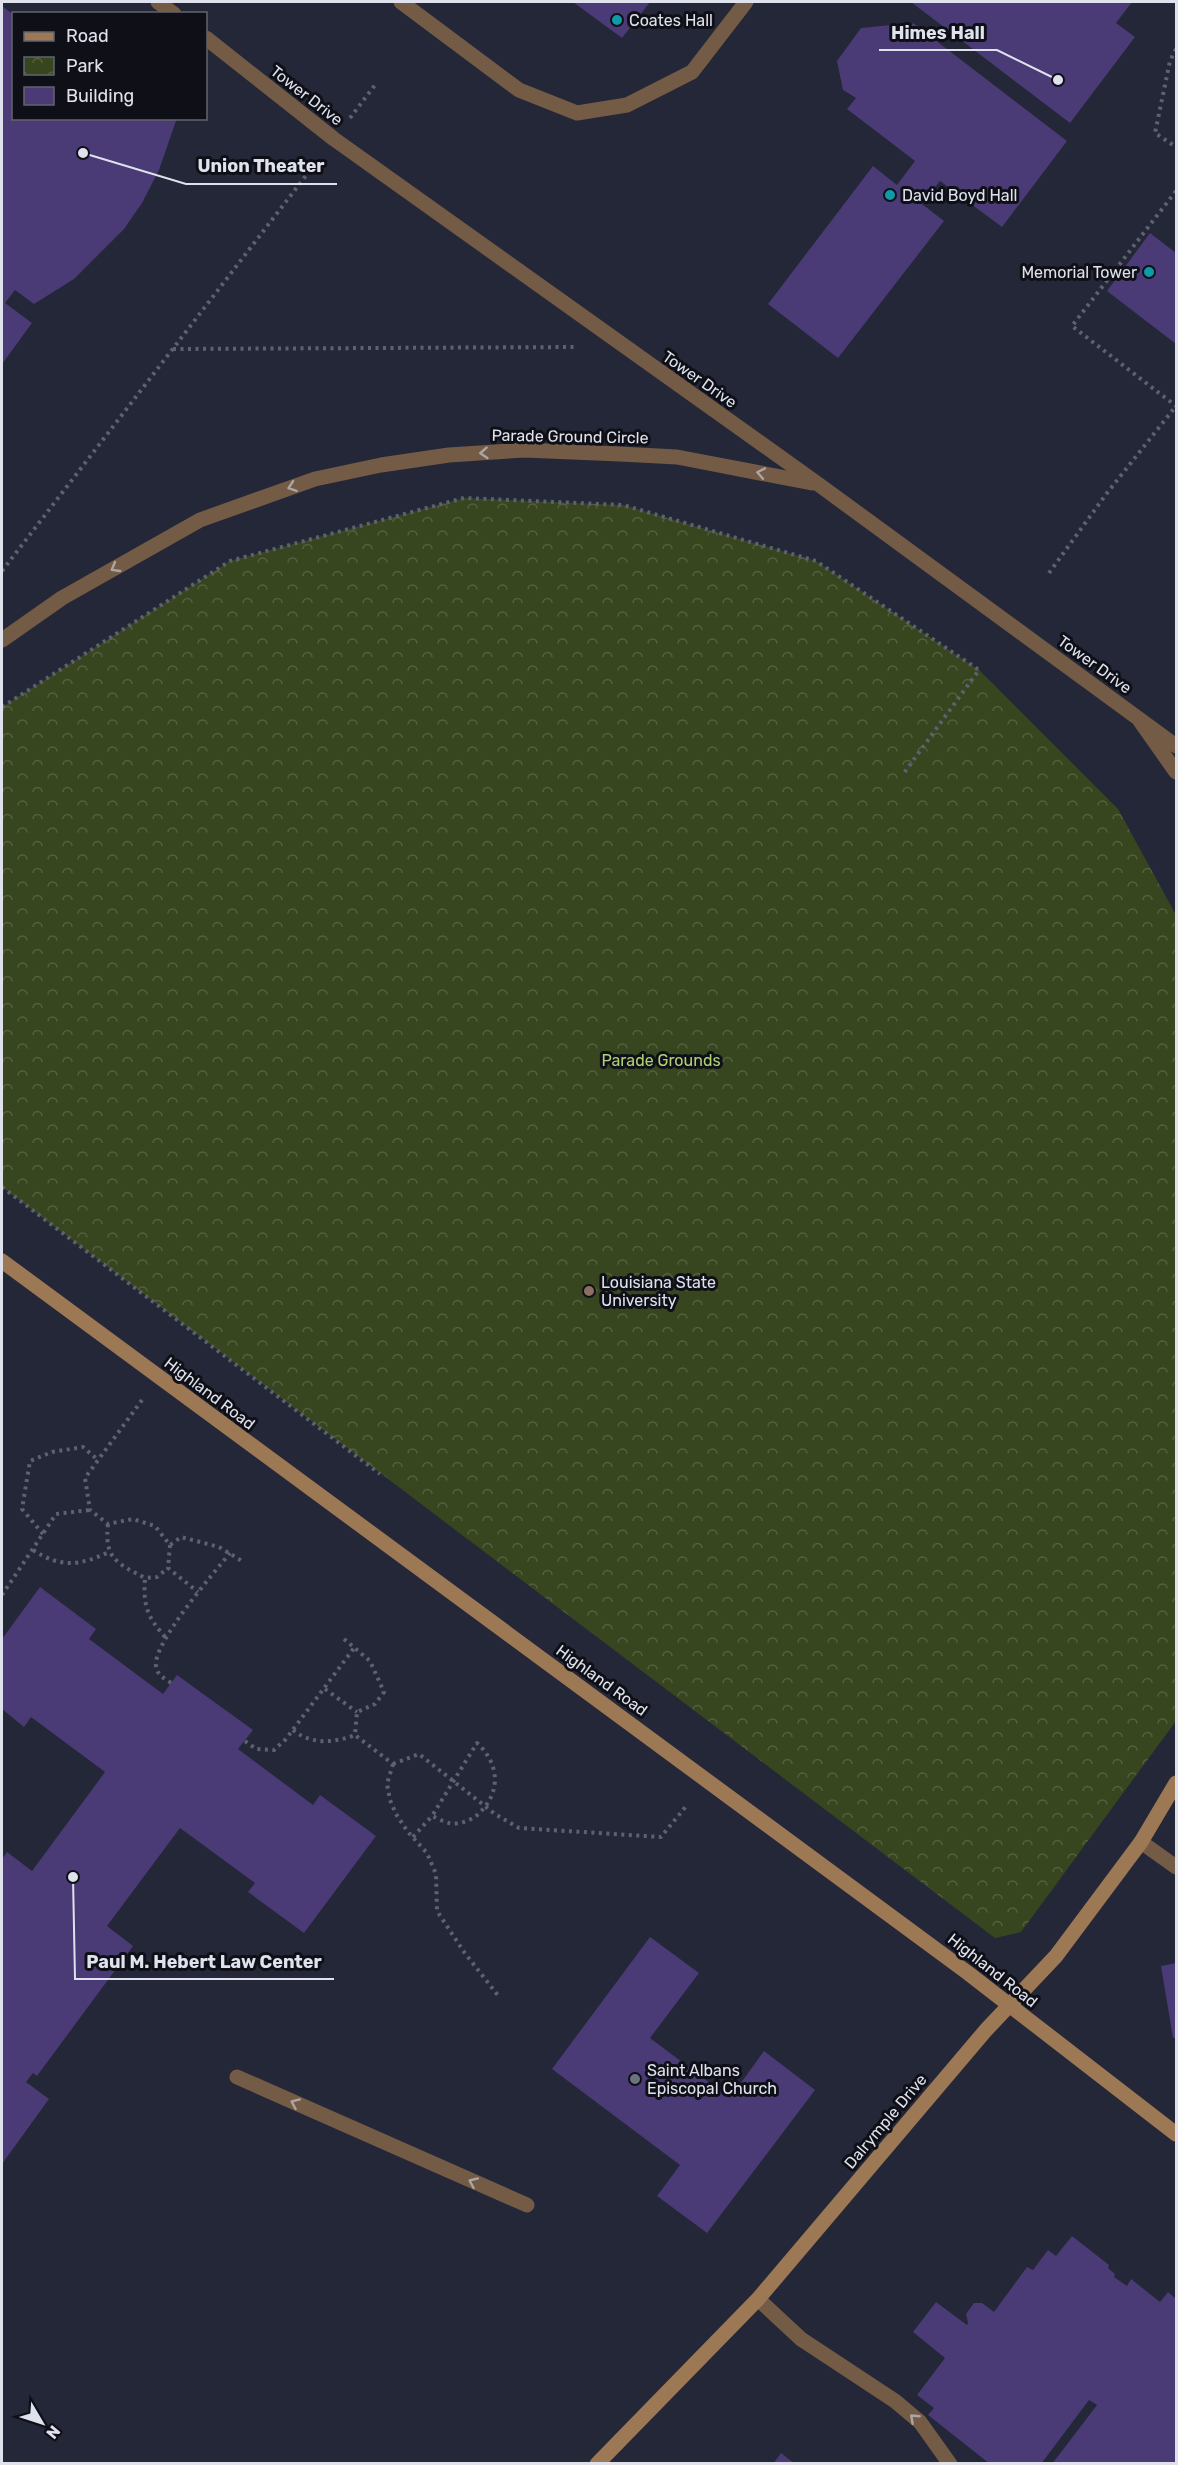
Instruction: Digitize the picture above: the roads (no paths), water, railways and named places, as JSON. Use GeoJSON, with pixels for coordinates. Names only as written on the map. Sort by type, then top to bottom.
{"type":"FeatureCollection","features":[{"type":"Feature","properties":{"kind":"street"},"geometry":{"type":"LineString","coordinates":[[158,2],[171,12]]}},
{"type":"Feature","properties":{"kind":"street"},"geometry":{"type":"LineString","coordinates":[[401,2],[519,90],[577,113],[627,105],[692,72],[746,2]]}},
{"type":"Feature","properties":{"kind":"street","name":"Tower Drive"},"geometry":{"type":"LineString","coordinates":[[207,39],[334,139],[818,484],[1176,746]]}},
{"type":"Feature","properties":{"kind":"street","name":"Parade Ground Circle"},"geometry":{"type":"LineString","coordinates":[[2,640],[62,598],[200,520],[315,479],[381,465],[449,455],[524,450],[620,454],[677,457],[818,484]]}},
{"type":"Feature","properties":{"kind":"street"},"geometry":{"type":"LineString","coordinates":[[1139,718],[1176,772]]}},
{"type":"Feature","properties":{"kind":"street","name":"Highland Road"},"geometry":{"type":"LineString","coordinates":[[2,1261],[350,1519],[625,1718],[1010,2006],[1176,2134]]}},
{"type":"Feature","properties":{"kind":"street","name":"Dalrymple Drive"},"geometry":{"type":"LineString","coordinates":[[597,2463],[758,2299],[986,2030],[1056,1956],[1141,1842],[1176,1783]]}},
{"type":"Feature","properties":{"kind":"street"},"geometry":{"type":"LineString","coordinates":[[1141,1842],[1176,1867]]}},
{"type":"Feature","properties":{"kind":"street"},"geometry":{"type":"LineString","coordinates":[[237,2078],[527,2205]]}},
{"type":"Feature","properties":{"kind":"street"},"geometry":{"type":"LineString","coordinates":[[758,2299],[801,2339],[895,2401],[920,2422],[950,2463]]}},
{"type":"Feature","properties":{"kind":"place","name":"Coates Hall"},"geometry":{"type":"Point","coordinates":[617,20]}},
{"type":"Feature","properties":{"kind":"place","name":"Himes Hall"},"geometry":{"type":"Point","coordinates":[1058,80]}},
{"type":"Feature","properties":{"kind":"place","name":"Union Theater"},"geometry":{"type":"Point","coordinates":[83,153]}},
{"type":"Feature","properties":{"kind":"place","name":"David Boyd Hall"},"geometry":{"type":"Point","coordinates":[890,195]}},
{"type":"Feature","properties":{"kind":"place","name":"Memorial Tower"},"geometry":{"type":"Point","coordinates":[1149,272]}},
{"type":"Feature","properties":{"kind":"place","name":"Louisiana State University"},"geometry":{"type":"Point","coordinates":[589,1291]}},
{"type":"Feature","properties":{"kind":"place","name":"Paul M. Hebert Law Center"},"geometry":{"type":"Point","coordinates":[73,1877]}},
{"type":"Feature","properties":{"kind":"place","name":"Saint Albans Episcopal Church"},"geometry":{"type":"Point","coordinates":[635,2079]}},
{"type":"Feature","properties":{"kind":"park label","name":"Parade Grounds"},"geometry":{"type":"Point","coordinates":[661,1060]}}]}
